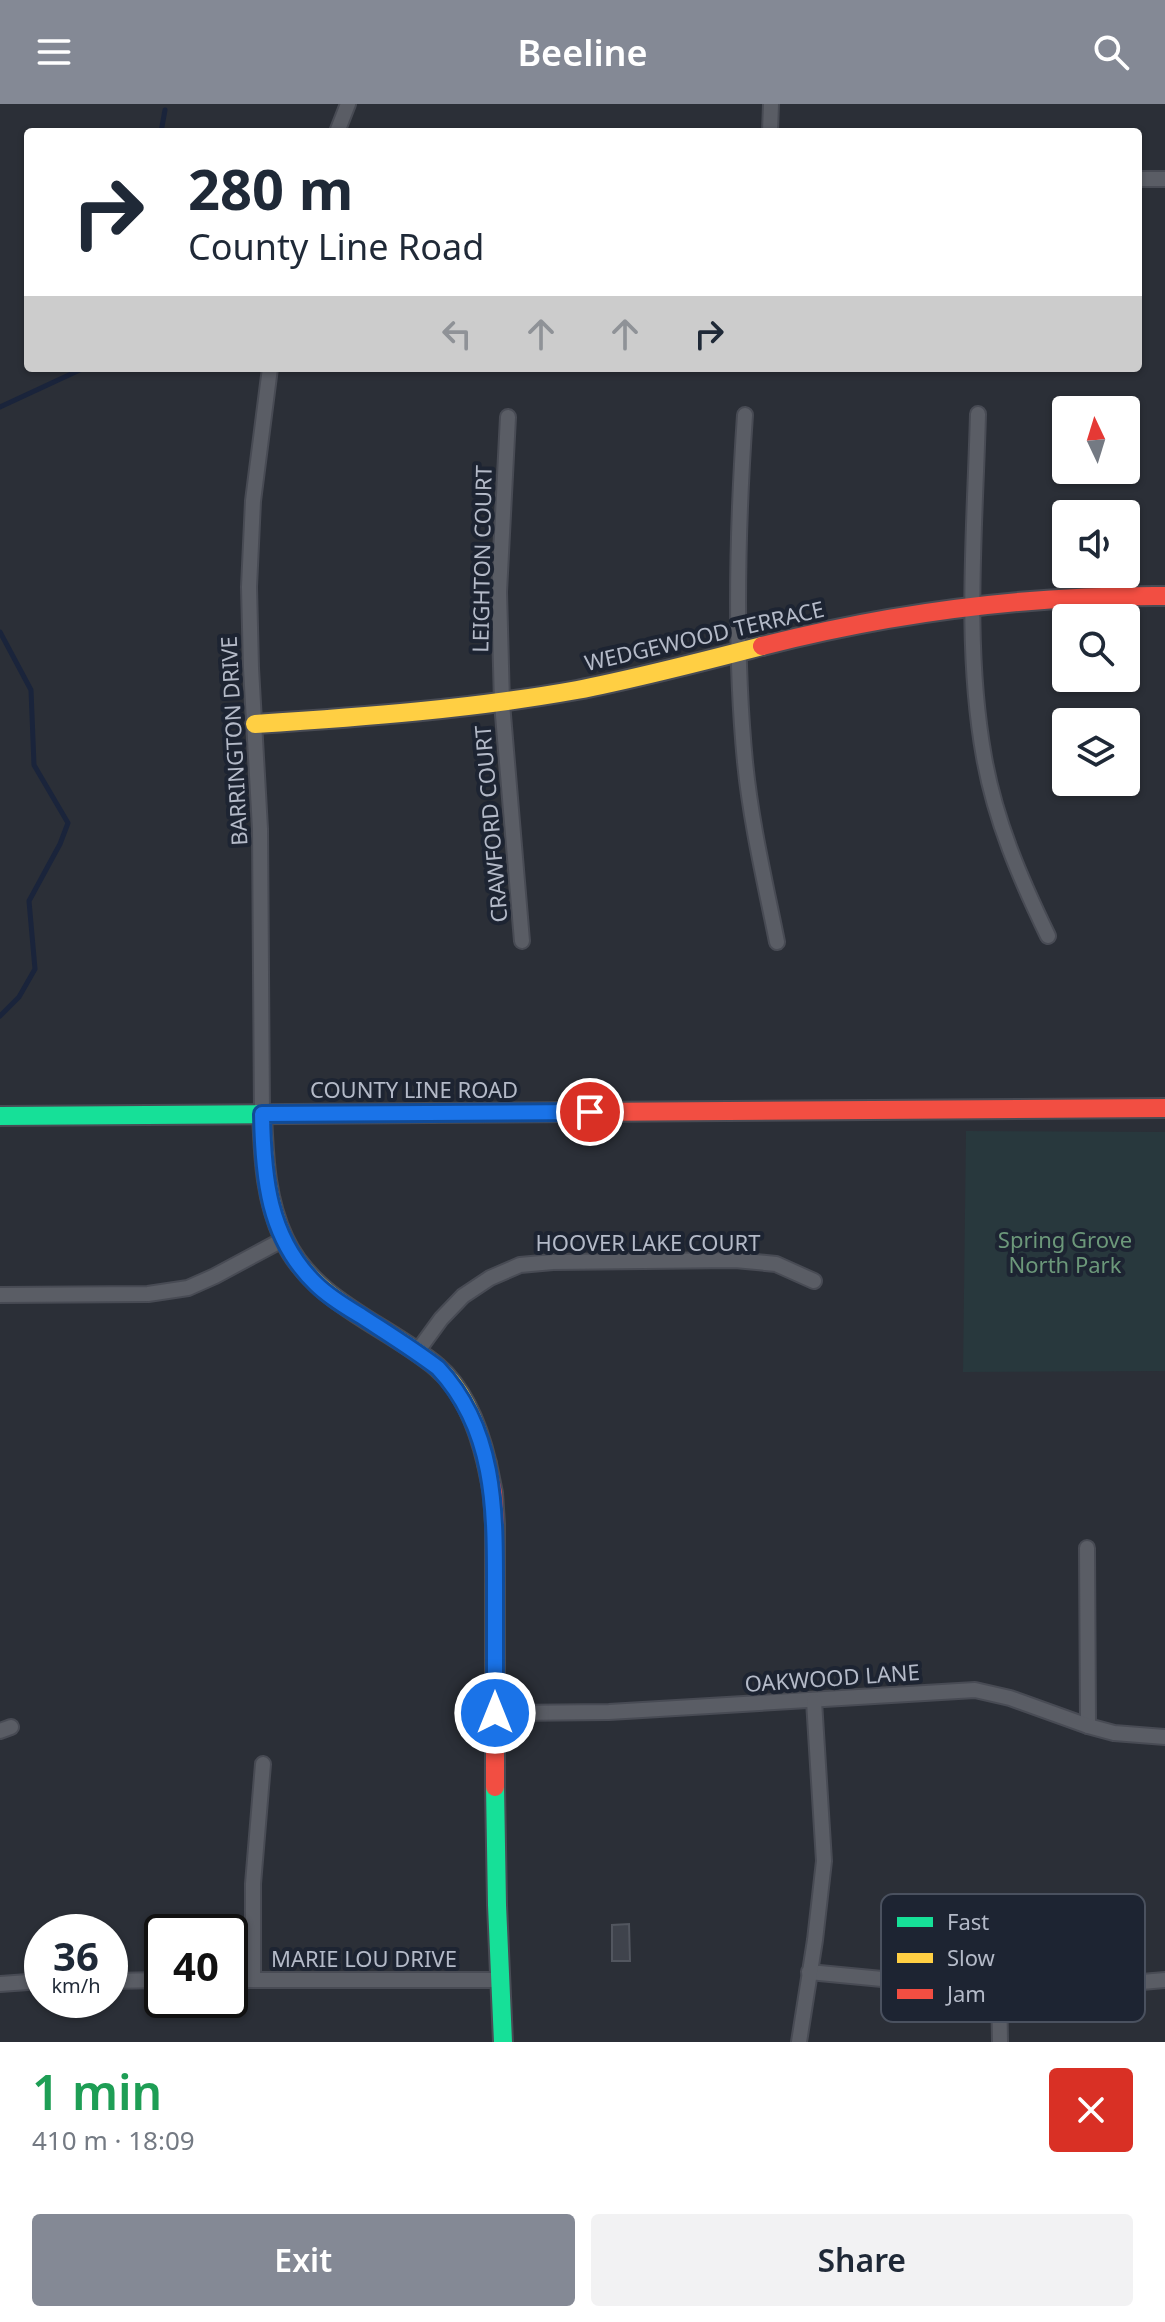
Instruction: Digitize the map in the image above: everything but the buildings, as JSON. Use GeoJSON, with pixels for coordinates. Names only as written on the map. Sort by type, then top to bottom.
{"type":"FeatureCollection","features":[{"type":"Feature","properties":{"kind":"street"},"geometry":{"type":"LineString","coordinates":[[339,128],[348,104]]}},
{"type":"Feature","properties":{"kind":"street"},"geometry":{"type":"LineString","coordinates":[[770,128],[771,104]]}},
{"type":"Feature","properties":{"kind":"street"},"geometry":{"type":"LineString","coordinates":[[1142,179],[1165,179]]}},
{"type":"Feature","properties":{"kind":"street","name":"BARRINGTON DRIVE"},"geometry":{"type":"LineString","coordinates":[[262,1114],[260,829],[251,668],[250,540],[269,372]]}},
{"type":"Feature","properties":{"kind":"street"},"geometry":{"type":"LineString","coordinates":[[978,414],[973,606],[977,703],[984,758],[1005,838],[1048,936]]}},
{"type":"Feature","properties":{"kind":"street"},"geometry":{"type":"LineString","coordinates":[[745,415],[737,569],[747,776],[754,830],[777,942]]}},
{"type":"Feature","properties":{"kind":"street","name":"LEIGHTON COURT"},"geometry":{"type":"LineString","coordinates":[[502,703],[499,592],[508,417]]}},
{"type":"Feature","properties":{"kind":"street","name":"WEDGEWOOD TERRACE"},"geometry":{"type":"LineString","coordinates":[[255,724],[402,715],[502,703],[621,681],[811,634],[973,606],[1073,598],[1165,596]]}},
{"type":"Feature","properties":{"kind":"street","name":"CRAWFORD COURT"},"geometry":{"type":"LineString","coordinates":[[502,703],[522,941]]}},
{"type":"Feature","properties":{"kind":"street","name":"COUNTY LINE ROAD"},"geometry":{"type":"LineString","coordinates":[[0,1116],[1165,1108]]}},
{"type":"Feature","properties":{"kind":"street"},"geometry":{"type":"LineString","coordinates":[[262,1114],[265,1179],[275,1217],[297,1261],[317,1285],[417,1352],[449,1381],[469,1411],[491,1480],[495,1516],[499,1980],[503,2042]]}},
{"type":"Feature","properties":{"kind":"street"},"geometry":{"type":"LineString","coordinates":[[0,1295],[148,1294],[188,1288],[284,1239]]}},
{"type":"Feature","properties":{"kind":"street","name":"HOOVER LAKE COURT"},"geometry":{"type":"LineString","coordinates":[[417,1352],[441,1319],[463,1296],[490,1278],[520,1265],[735,1260],[776,1264],[814,1281]]}},
{"type":"Feature","properties":{"kind":"street"},"geometry":{"type":"LineString","coordinates":[[1087,1548],[1088,1726]]}},
{"type":"Feature","properties":{"kind":"street","name":"OAKWOOD LANE"},"geometry":{"type":"LineString","coordinates":[[495,1713],[609,1712],[975,1690],[1010,1698],[1114,1733],[1165,1737]]}},
{"type":"Feature","properties":{"kind":"street"},"geometry":{"type":"LineString","coordinates":[[799,2042],[824,1861],[814,1701]]}},
{"type":"Feature","properties":{"kind":"street"},"geometry":{"type":"LineString","coordinates":[[253,1979],[253,1884],[263,1764]]}},
{"type":"Feature","properties":{"kind":"street"},"geometry":{"type":"LineString","coordinates":[[809,1972],[881,1979]]}},
{"type":"Feature","properties":{"kind":"street","name":"MARIE LOU DRIVE"},"geometry":{"type":"LineString","coordinates":[[248,1979],[499,1980]]}},
{"type":"Feature","properties":{"kind":"street"},"geometry":{"type":"LineString","coordinates":[[1145,1982],[1165,1980]]}},
{"type":"Feature","properties":{"kind":"street"},"geometry":{"type":"LineString","coordinates":[[0,1984],[24,1982]]}},
{"type":"Feature","properties":{"kind":"street"},"geometry":{"type":"LineString","coordinates":[[1000,2022],[1000,2042]]}},
{"type":"Feature","properties":{"kind":"green space","name":"Spring Grove North Park"},"geometry":{"type":"Polygon","coordinates":[[[966,1131],[1165,1132],[1165,1371],[963,1372],[966,1131]]]}},
{"type":"Feature","properties":{"kind":"waterway"},"geometry":{"type":"LineString","coordinates":[[162,128],[165,110]]}},
{"type":"Feature","properties":{"kind":"waterway"},"geometry":{"type":"LineString","coordinates":[[0,407],[75,372]]}},
{"type":"Feature","properties":{"kind":"waterway"},"geometry":{"type":"LineString","coordinates":[[0,632],[31,690],[34,765],[68,823],[29,901],[35,969],[19,997],[0,1016]]}},
{"type":"Feature","properties":{"kind":"traffic: fast"},"geometry":{"type":"LineString","coordinates":[[0,1116],[430,1113]]}},
{"type":"Feature","properties":{"kind":"traffic: fast"},"geometry":{"type":"LineString","coordinates":[[495,1787],[503,2042]]}},
{"type":"Feature","properties":{"kind":"traffic: slow"},"geometry":{"type":"LineString","coordinates":[[255,724],[417,712],[537,697],[623,680],[762,646]]}},
{"type":"Feature","properties":{"kind":"traffic: slow"},"geometry":{"type":"LineString","coordinates":[[262,1114],[269,1193],[284,1239],[297,1261],[332,1296],[417,1352],[447,1376],[469,1411],[487,1464]]}},
{"type":"Feature","properties":{"kind":"traffic: jam"},"geometry":{"type":"LineString","coordinates":[[762,646],[862,624],[962,608],[1012,602],[1165,596]]}},
{"type":"Feature","properties":{"kind":"traffic: jam"},"geometry":{"type":"LineString","coordinates":[[430,1113],[1165,1108]]}},
{"type":"Feature","properties":{"kind":"traffic: jam"},"geometry":{"type":"LineString","coordinates":[[487,1464],[495,1524],[495,1787]]}},
{"type":"Feature","properties":{"kind":"route"},"geometry":{"type":"LineString","coordinates":[[495,1713],[495,1516],[491,1480],[475,1424],[438,1368],[317,1285],[297,1261],[275,1217],[265,1179],[262,1114],[590,1112]]}}]}
